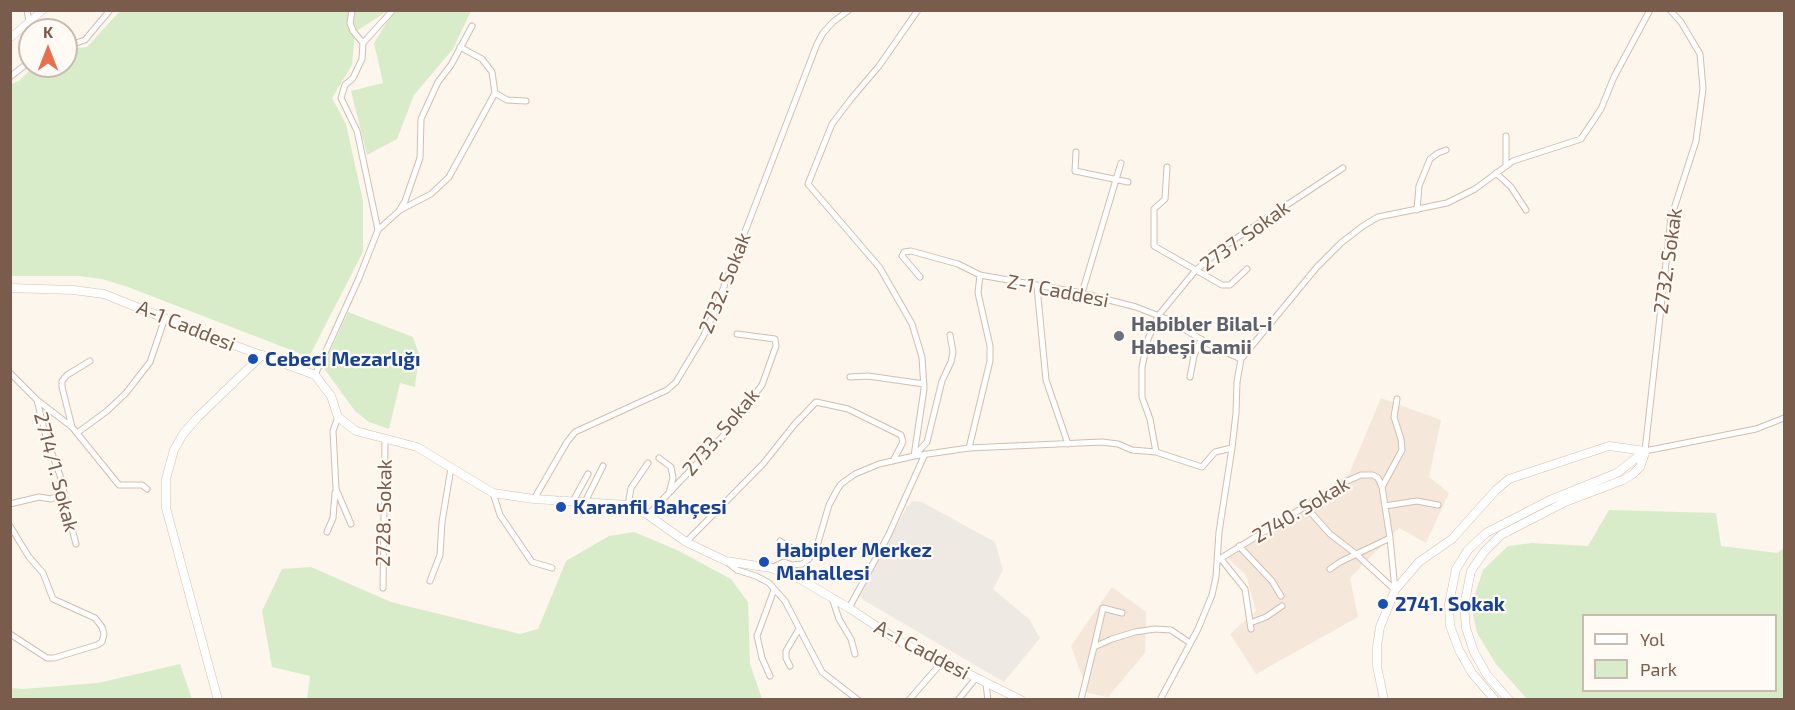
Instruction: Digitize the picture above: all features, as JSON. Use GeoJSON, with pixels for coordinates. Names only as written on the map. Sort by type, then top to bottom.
{"type":"FeatureCollection","features":[{"type":"Feature","properties":{"kind":"main road","name":"A-1 Caddesi"},"geometry":{"type":"LineString","coordinates":[[10,288],[73,290],[104,294],[315,375]]}},
{"type":"Feature","properties":{"kind":"main road"},"geometry":{"type":"LineString","coordinates":[[218,699],[170,527],[166,508],[166,479],[174,450],[183,434],[262,356]]}},
{"type":"Feature","properties":{"kind":"main road"},"geometry":{"type":"LineString","coordinates":[[315,375],[331,396],[338,417]]}},
{"type":"Feature","properties":{"kind":"main road","name":"A-1 Caddesi"},"geometry":{"type":"LineString","coordinates":[[338,417],[356,431],[417,447],[493,493],[534,499],[628,505],[686,542],[726,561],[771,568],[800,579],[902,643],[1021,699]]}},
{"type":"Feature","properties":{"kind":"main road"},"geometry":{"type":"LineString","coordinates":[[1384,699],[1377,666],[1380,627],[1395,590],[1419,562],[1452,539],[1468,524],[1496,490],[1509,479],[1609,446],[1645,451]]}},
{"type":"Feature","properties":{"kind":"main road"},"geometry":{"type":"LineString","coordinates":[[1495,699],[1472,673],[1459,650],[1450,626],[1449,604],[1456,569],[1468,550],[1486,533],[1550,500],[1617,473],[1645,451]]}},
{"type":"Feature","properties":{"kind":"main road"},"geometry":{"type":"LineString","coordinates":[[1509,699],[1487,675],[1474,652],[1466,628],[1464,606],[1471,571],[1484,552],[1502,535],[1565,502],[1633,474],[1640,467],[1645,451]]}},
{"type":"Feature","properties":{"kind":"street"},"geometry":{"type":"LineString","coordinates":[[78,42],[85,40],[110,10]]}},
{"type":"Feature","properties":{"kind":"street"},"geometry":{"type":"LineString","coordinates":[[352,10],[350,23],[353,31],[363,43]]}},
{"type":"Feature","properties":{"kind":"street"},"geometry":{"type":"LineString","coordinates":[[378,230],[357,130],[341,98],[345,86],[357,72],[362,59],[363,43],[393,10]]}},
{"type":"Feature","properties":{"kind":"street","name":"2732. Sokak"},"geometry":{"type":"LineString","coordinates":[[534,499],[575,432],[658,394],[676,382],[703,337],[713,315],[817,44],[833,22],[849,10]]}},
{"type":"Feature","properties":{"kind":"street"},"geometry":{"type":"LineString","coordinates":[[914,456],[924,384],[922,357],[912,324],[880,268],[808,184],[832,124],[879,66],[918,10]]}},
{"type":"Feature","properties":{"kind":"street"},"geometry":{"type":"LineString","coordinates":[[1160,699],[1198,629],[1212,595],[1219,560],[1219,532],[1232,448],[1241,359],[1317,267],[1341,243],[1378,217],[1447,203],[1475,189],[1513,161],[1581,139],[1601,109],[1614,77],[1650,10]]}},
{"type":"Feature","properties":{"kind":"street","name":"2732. Sokak"},"geometry":{"type":"LineString","coordinates":[[1645,451],[1671,218],[1696,141],[1703,89],[1700,54],[1681,22],[1670,10]]}},
{"type":"Feature","properties":{"kind":"street"},"geometry":{"type":"LineString","coordinates":[[399,211],[405,201],[420,158],[421,119],[438,82],[472,26]]}},
{"type":"Feature","properties":{"kind":"street"},"geometry":{"type":"LineString","coordinates":[[315,375],[378,230],[399,211],[431,194],[449,177],[495,93],[492,72],[482,59],[460,47]]}},
{"type":"Feature","properties":{"kind":"street"},"geometry":{"type":"LineString","coordinates":[[495,93],[507,100],[526,101]]}},
{"type":"Feature","properties":{"kind":"street"},"geometry":{"type":"LineString","coordinates":[[1506,136],[1506,166]]}},
{"type":"Feature","properties":{"kind":"street"},"geometry":{"type":"LineString","coordinates":[[1418,210],[1419,186],[1430,159],[1446,150]]}},
{"type":"Feature","properties":{"kind":"street"},"geometry":{"type":"LineString","coordinates":[[1076,152],[1076,171],[1128,182]]}},
{"type":"Feature","properties":{"kind":"street"},"geometry":{"type":"LineString","coordinates":[[1082,293],[1121,163]]}},
{"type":"Feature","properties":{"kind":"street"},"geometry":{"type":"LineString","coordinates":[[1167,167],[1165,200],[1154,209],[1154,246],[1195,271],[1226,286],[1247,269]]}},
{"type":"Feature","properties":{"kind":"street","name":"2737. Sokak"},"geometry":{"type":"LineString","coordinates":[[1156,452],[1150,419],[1142,397],[1142,368],[1148,339],[1158,316],[1195,271],[1226,245],[1343,168]]}},
{"type":"Feature","properties":{"kind":"street"},"geometry":{"type":"LineString","coordinates":[[1496,173],[1511,187],[1526,210]]}},
{"type":"Feature","properties":{"kind":"street"},"geometry":{"type":"LineString","coordinates":[[920,277],[902,256],[903,253],[911,251],[958,264],[980,276]]}},
{"type":"Feature","properties":{"kind":"street","name":"Z-1 Caddesi"},"geometry":{"type":"LineString","coordinates":[[969,448],[990,361],[990,346],[978,293],[980,276],[1082,293],[1136,307],[1241,359]]}},
{"type":"Feature","properties":{"kind":"street"},"geometry":{"type":"LineString","coordinates":[[1037,287],[1046,380],[1068,444]]}},
{"type":"Feature","properties":{"kind":"street"},"geometry":{"type":"LineString","coordinates":[[77,433],[107,411],[126,393],[150,362],[165,318]]}},
{"type":"Feature","properties":{"kind":"street","name":"2733. Sokak"},"geometry":{"type":"LineString","coordinates":[[648,516],[722,437],[758,391],[772,361],[776,346],[775,339],[737,334]]}},
{"type":"Feature","properties":{"kind":"street"},"geometry":{"type":"LineString","coordinates":[[914,456],[927,442],[937,398],[953,352],[950,335]]}},
{"type":"Feature","properties":{"kind":"street"},"geometry":{"type":"LineString","coordinates":[[1190,377],[1194,356],[1201,339]]}},
{"type":"Feature","properties":{"kind":"street"},"geometry":{"type":"LineString","coordinates":[[72,427],[62,381],[67,375],[90,361]]}},
{"type":"Feature","properties":{"kind":"street"},"geometry":{"type":"LineString","coordinates":[[10,374],[37,400],[72,427],[119,485],[142,484],[147,489]]}},
{"type":"Feature","properties":{"kind":"street"},"geometry":{"type":"LineString","coordinates":[[850,377],[868,376],[924,384]]}},
{"type":"Feature","properties":{"kind":"street"},"geometry":{"type":"LineString","coordinates":[[1395,590],[1382,487],[1403,446],[1394,417],[1397,399]]}},
{"type":"Feature","properties":{"kind":"street","name":"2714/1. Sokak"},"geometry":{"type":"LineString","coordinates":[[37,400],[40,418],[58,467],[76,544]]}},
{"type":"Feature","properties":{"kind":"street"},"geometry":{"type":"LineString","coordinates":[[686,542],[763,464],[816,402],[849,409],[901,435],[903,442],[892,461]]}},
{"type":"Feature","properties":{"kind":"street"},"geometry":{"type":"LineString","coordinates":[[327,532],[333,518],[336,489],[333,431],[338,417]]}},
{"type":"Feature","properties":{"kind":"street"},"geometry":{"type":"LineString","coordinates":[[1645,451],[1756,429],[1785,418]]}},
{"type":"Feature","properties":{"kind":"street","name":"2728. Sokak"},"geometry":{"type":"LineString","coordinates":[[382,588],[384,439]]}},
{"type":"Feature","properties":{"kind":"street"},"geometry":{"type":"LineString","coordinates":[[771,568],[784,562],[792,565],[802,564],[809,559],[817,546],[829,505],[841,484],[863,470],[892,461],[969,448],[1110,443],[1132,450],[1156,452],[1202,467],[1215,452],[1232,448]]}},
{"type":"Feature","properties":{"kind":"street"},"geometry":{"type":"LineString","coordinates":[[849,608],[888,536],[925,454]]}},
{"type":"Feature","properties":{"kind":"street"},"geometry":{"type":"LineString","coordinates":[[659,458],[671,466],[673,478],[668,494]]}},
{"type":"Feature","properties":{"kind":"street"},"geometry":{"type":"LineString","coordinates":[[628,505],[631,488],[648,463]]}},
{"type":"Feature","properties":{"kind":"street"},"geometry":{"type":"LineString","coordinates":[[585,502],[603,466]]}},
{"type":"Feature","properties":{"kind":"street"},"geometry":{"type":"LineString","coordinates":[[430,581],[440,555],[442,522],[451,468]]}},
{"type":"Feature","properties":{"kind":"street"},"geometry":{"type":"LineString","coordinates":[[573,501],[588,474]]}},
{"type":"Feature","properties":{"kind":"street","name":"2740. Sokak"},"geometry":{"type":"LineString","coordinates":[[1219,560],[1345,482],[1362,475],[1373,475],[1382,487]]}},
{"type":"Feature","properties":{"kind":"street"},"geometry":{"type":"LineString","coordinates":[[336,489],[351,524]]}},
{"type":"Feature","properties":{"kind":"street"},"geometry":{"type":"LineString","coordinates":[[10,504],[39,497],[51,500],[63,492]]}},
{"type":"Feature","properties":{"kind":"street"},"geometry":{"type":"LineString","coordinates":[[493,493],[500,516],[532,562],[552,568]]}},
{"type":"Feature","properties":{"kind":"street"},"geometry":{"type":"LineString","coordinates":[[1385,506],[1417,501],[1438,505]]}},
{"type":"Feature","properties":{"kind":"street"},"geometry":{"type":"LineString","coordinates":[[1305,506],[1330,534],[1356,554],[1395,590]]}},
{"type":"Feature","properties":{"kind":"street"},"geometry":{"type":"LineString","coordinates":[[10,526],[28,557],[43,573],[53,599],[95,618],[104,634],[102,642],[97,645],[54,658],[41,654],[10,634]]}},
{"type":"Feature","properties":{"kind":"street"},"geometry":{"type":"LineString","coordinates":[[1330,569],[1390,538]]}},
{"type":"Feature","properties":{"kind":"street"},"geometry":{"type":"LineString","coordinates":[[780,541],[809,559]]}},
{"type":"Feature","properties":{"kind":"street"},"geometry":{"type":"LineString","coordinates":[[1239,546],[1272,581],[1281,596]]}},
{"type":"Feature","properties":{"kind":"street"},"geometry":{"type":"LineString","coordinates":[[1219,560],[1245,589],[1250,626],[1282,606]]}},
{"type":"Feature","properties":{"kind":"street"},"geometry":{"type":"LineString","coordinates":[[726,561],[737,570],[769,583],[785,601],[822,672],[858,699]]}},
{"type":"Feature","properties":{"kind":"street"},"geometry":{"type":"LineString","coordinates":[[770,676],[757,636],[774,590]]}},
{"type":"Feature","properties":{"kind":"street"},"geometry":{"type":"LineString","coordinates":[[832,598],[839,619],[851,639],[855,654]]}},
{"type":"Feature","properties":{"kind":"street"},"geometry":{"type":"LineString","coordinates":[[1081,699],[1103,608],[1122,613]]}},
{"type":"Feature","properties":{"kind":"street"},"geometry":{"type":"LineString","coordinates":[[790,666],[786,651],[799,629]]}},
{"type":"Feature","properties":{"kind":"street"},"geometry":{"type":"LineString","coordinates":[[1094,647],[1135,632],[1155,629],[1171,630],[1190,643]]}},
{"type":"Feature","properties":{"kind":"street"},"geometry":{"type":"LineString","coordinates":[[909,699],[943,661]]}},
{"type":"Feature","properties":{"kind":"street"},"geometry":{"type":"LineString","coordinates":[[958,699],[976,678]]}},
{"type":"Feature","properties":{"kind":"street"},"geometry":{"type":"LineString","coordinates":[[986,684],[988,699]]}},
{"type":"Feature","properties":{"kind":"shaded area"},"geometry":{"type":"Polygon","coordinates":[[[1381,398],[1441,420],[1429,477],[1449,493],[1426,543],[1399,528],[1350,578],[1358,617],[1256,674],[1230,634],[1256,611],[1246,575],[1222,553],[1349,474],[1381,398]]]}},
{"type":"Feature","properties":{"kind":"shaded area"},"geometry":{"type":"Polygon","coordinates":[[[913,501],[922,502],[995,542],[1003,570],[993,589],[1029,619],[1040,638],[1004,682],[860,596],[907,507],[913,501]]]}},
{"type":"Feature","properties":{"kind":"shaded area"},"geometry":{"type":"Polygon","coordinates":[[[1112,587],[1146,612],[1145,653],[1108,697],[1088,693],[1071,646],[1112,587]]]}},
{"type":"Feature","properties":{"kind":"green space"},"geometry":{"type":"Polygon","coordinates":[[[120,11],[385,11],[355,32],[352,65],[332,98],[346,124],[363,201],[363,252],[309,357],[102,279],[78,276],[11,276],[11,84],[22,78],[78,78],[78,48],[87,47],[120,11]]]}},
{"type":"Feature","properties":{"kind":"green space"},"geometry":{"type":"Polygon","coordinates":[[[394,11],[471,11],[453,49],[414,95],[397,139],[367,155],[351,91],[383,83],[374,43],[394,11]]]}},
{"type":"Feature","properties":{"kind":"green space"},"geometry":{"type":"Polygon","coordinates":[[[348,312],[413,337],[419,354],[415,387],[400,383],[389,429],[369,422],[355,411],[323,367],[348,312]]]}},
{"type":"Feature","properties":{"kind":"green space"},"geometry":{"type":"Polygon","coordinates":[[[1609,510],[1716,513],[1721,546],[1777,553],[1784,548],[1784,699],[1527,699],[1496,664],[1477,633],[1471,606],[1483,570],[1508,546],[1532,543],[1588,546],[1609,510]]]}},
{"type":"Feature","properties":{"kind":"green space"},"geometry":{"type":"Polygon","coordinates":[[[634,532],[677,550],[731,579],[748,602],[750,664],[762,699],[307,699],[310,676],[272,667],[262,611],[282,569],[311,567],[391,602],[520,634],[538,629],[566,561],[609,536],[634,532]]]}},
{"type":"Feature","properties":{"kind":"green space"},"geometry":{"type":"Polygon","coordinates":[[[180,664],[192,699],[11,699],[11,688],[98,683],[180,664]]]}},
{"type":"Feature","properties":{"kind":"place","name":"Habibler Bilal-i Habeşi Camii"},"geometry":{"type":"Point","coordinates":[1119,336]}},
{"type":"Feature","properties":{"kind":"place","name":"Cebeci Mezarlığı"},"geometry":{"type":"Point","coordinates":[253,359]}},
{"type":"Feature","properties":{"kind":"place","name":"Karanfil Bahçesi"},"geometry":{"type":"Point","coordinates":[561,507]}},
{"type":"Feature","properties":{"kind":"place","name":"Habipler Merkez Mahallesi"},"geometry":{"type":"Point","coordinates":[764,562]}},
{"type":"Feature","properties":{"kind":"place","name":"2741. Sokak"},"geometry":{"type":"Point","coordinates":[1383,604]}}]}
